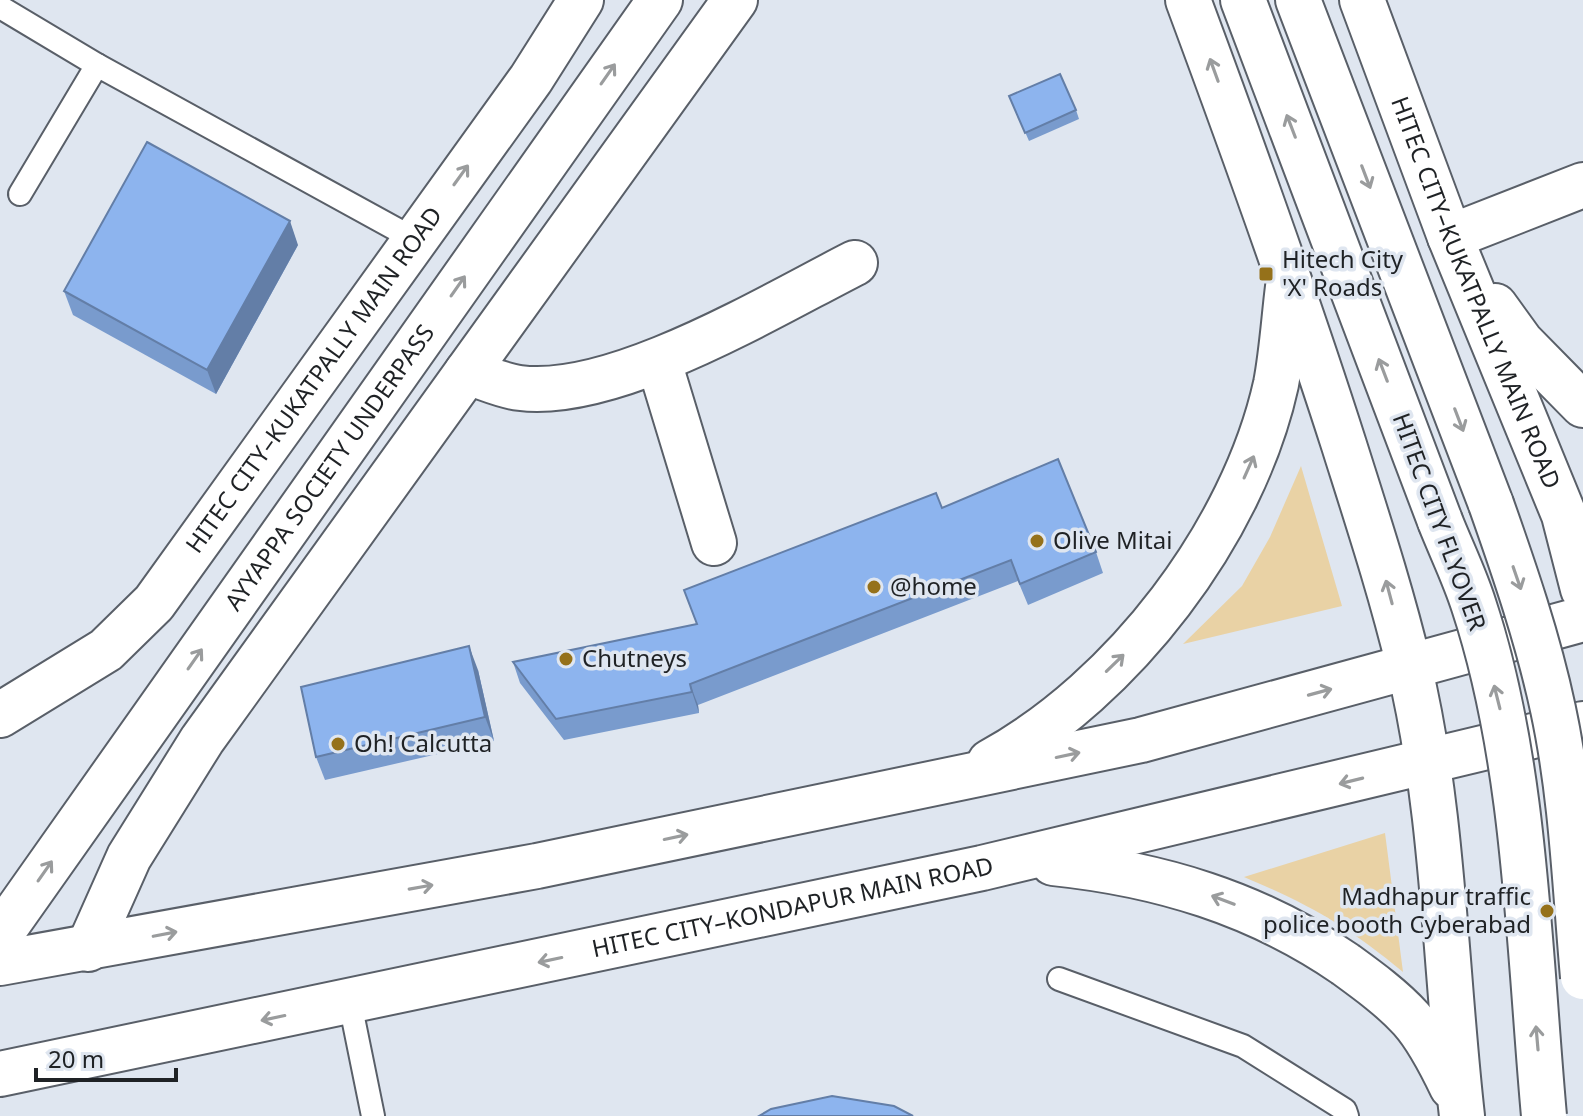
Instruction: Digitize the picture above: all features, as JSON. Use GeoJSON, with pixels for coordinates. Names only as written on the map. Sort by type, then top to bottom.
{"type":"FeatureCollection","features":[{"type":"Feature","properties":{"kind":"main road","name":"HITEC CITY–KUKATPALLY MAIN ROAD"},"geometry":{"type":"LineString","coordinates":[[0,715],[106,650],[154,603],[531,79],[581,0]]}},
{"type":"Feature","properties":{"kind":"main road","name":"AYYAPPA SOCIETY UNDERPASS"},"geometry":{"type":"LineString","coordinates":[[0,935],[660,0]]}},
{"type":"Feature","properties":{"kind":"main road"},"geometry":{"type":"LineString","coordinates":[[88,949],[129,857],[202,740],[735,0]]}},
{"type":"Feature","properties":{"kind":"main road"},"geometry":{"type":"LineString","coordinates":[[1188,0],[1289,274],[1381,562],[1410,668],[1427,762],[1461,1110]]}},
{"type":"Feature","properties":{"kind":"main road","name":"HITEC CITY FLYOVER"},"geometry":{"type":"LineString","coordinates":[[1243,0],[1474,606],[1500,710],[1516,815],[1544,1116]]}},
{"type":"Feature","properties":{"kind":"main road"},"geometry":{"type":"LineString","coordinates":[[1298,0],[1527,606],[1554,710],[1568,812],[1583,977]]}},
{"type":"Feature","properties":{"kind":"main road","name":"HITEC CITY–KUKATPALLY MAIN ROAD"},"geometry":{"type":"LineString","coordinates":[[1362,0],[1450,237],[1564,515],[1583,589]]}},
{"type":"Feature","properties":{"kind":"main road"},"geometry":{"type":"LineString","coordinates":[[1583,185],[1450,237],[1521,342],[1583,405]]}},
{"type":"Feature","properties":{"kind":"main road"},"geometry":{"type":"LineString","coordinates":[[467,372],[519,388],[563,386],[659,362],[855,263]]}},
{"type":"Feature","properties":{"kind":"main road"},"geometry":{"type":"LineString","coordinates":[[964,776],[1023,744],[1078,699],[1129,650],[1174,595],[1214,537],[1252,463],[1276,384],[1289,274]]}},
{"type":"Feature","properties":{"kind":"main road"},"geometry":{"type":"LineString","coordinates":[[659,362],[714,543]]}},
{"type":"Feature","properties":{"kind":"main road"},"geometry":{"type":"LineString","coordinates":[[0,963],[537,866],[1141,740],[1583,619]]}},
{"type":"Feature","properties":{"kind":"main road","name":"HITEC CITY–KONDAPUR MAIN ROAD"},"geometry":{"type":"LineString","coordinates":[[0,1074],[982,868],[1583,724]]}},
{"type":"Feature","properties":{"kind":"main road"},"geometry":{"type":"LineString","coordinates":[[982,868],[1045,862],[1117,870],[1188,887],[1255,912],[1319,946],[1367,980],[1411,1019],[1438,1059],[1461,1110]]}},
{"type":"Feature","properties":{"kind":"lane"},"geometry":{"type":"LineString","coordinates":[[0,7],[97,65],[414,239]]}},
{"type":"Feature","properties":{"kind":"lane"},"geometry":{"type":"LineString","coordinates":[[20,194],[97,65]]}},
{"type":"Feature","properties":{"kind":"lane"},"geometry":{"type":"LineString","coordinates":[[1059,979],[1243,1046],[1345,1110],[1347,1116]]}},
{"type":"Feature","properties":{"kind":"lane"},"geometry":{"type":"LineString","coordinates":[[350,1003],[373,1116]]}},
{"type":"Feature","properties":{"kind":"shaded area"},"geometry":{"type":"Polygon","coordinates":[[[1301,466],[1342,606],[1183,644],[1242,586],[1270,537],[1301,466]]]}},
{"type":"Feature","properties":{"kind":"shaded area"},"geometry":{"type":"Polygon","coordinates":[[[1385,833],[1403,972],[1327,918],[1244,877],[1385,833]]]}},
{"type":"Feature","properties":{"kind":"building"},"geometry":{"type":"Polygon","coordinates":[[[1060,74],[1076,110],[1025,133],[1009,96],[1060,74]]]}},
{"type":"Feature","properties":{"kind":"building"},"geometry":{"type":"Polygon","coordinates":[[[147,142],[290,221],[207,370],[64,291],[147,142]]]}},
{"type":"Feature","properties":{"kind":"building"},"geometry":{"type":"Polygon","coordinates":[[[1058,459],[1096,552],[1020,584],[1011,560],[690,684],[692,692],[556,719],[513,662],[697,624],[684,590],[936,493],[942,508],[1058,459]]]}},
{"type":"Feature","properties":{"kind":"building"},"geometry":{"type":"Polygon","coordinates":[[[469,646],[485,717],[316,757],[301,687],[469,646]]]}},
{"type":"Feature","properties":{"kind":"building"},"geometry":{"type":"Polygon","coordinates":[[[832,1096],[894,1106],[913,1116],[759,1116],[771,1109],[832,1096]]]}},
{"type":"Feature","properties":{"kind":"place","name":"Hitech City 'X' Roads"},"geometry":{"type":"Point","coordinates":[1266,274]}},
{"type":"Feature","properties":{"kind":"place","name":"Olive Mitai"},"geometry":{"type":"Point","coordinates":[1037,541]}},
{"type":"Feature","properties":{"kind":"place","name":"@home"},"geometry":{"type":"Point","coordinates":[874,587]}},
{"type":"Feature","properties":{"kind":"place","name":"Chutneys"},"geometry":{"type":"Point","coordinates":[566,659]}},
{"type":"Feature","properties":{"kind":"place","name":"Oh! Calcutta"},"geometry":{"type":"Point","coordinates":[338,744]}},
{"type":"Feature","properties":{"kind":"place","name":"Madhapur traffic police booth Cyberabad"},"geometry":{"type":"Point","coordinates":[1547,911]}}]}
